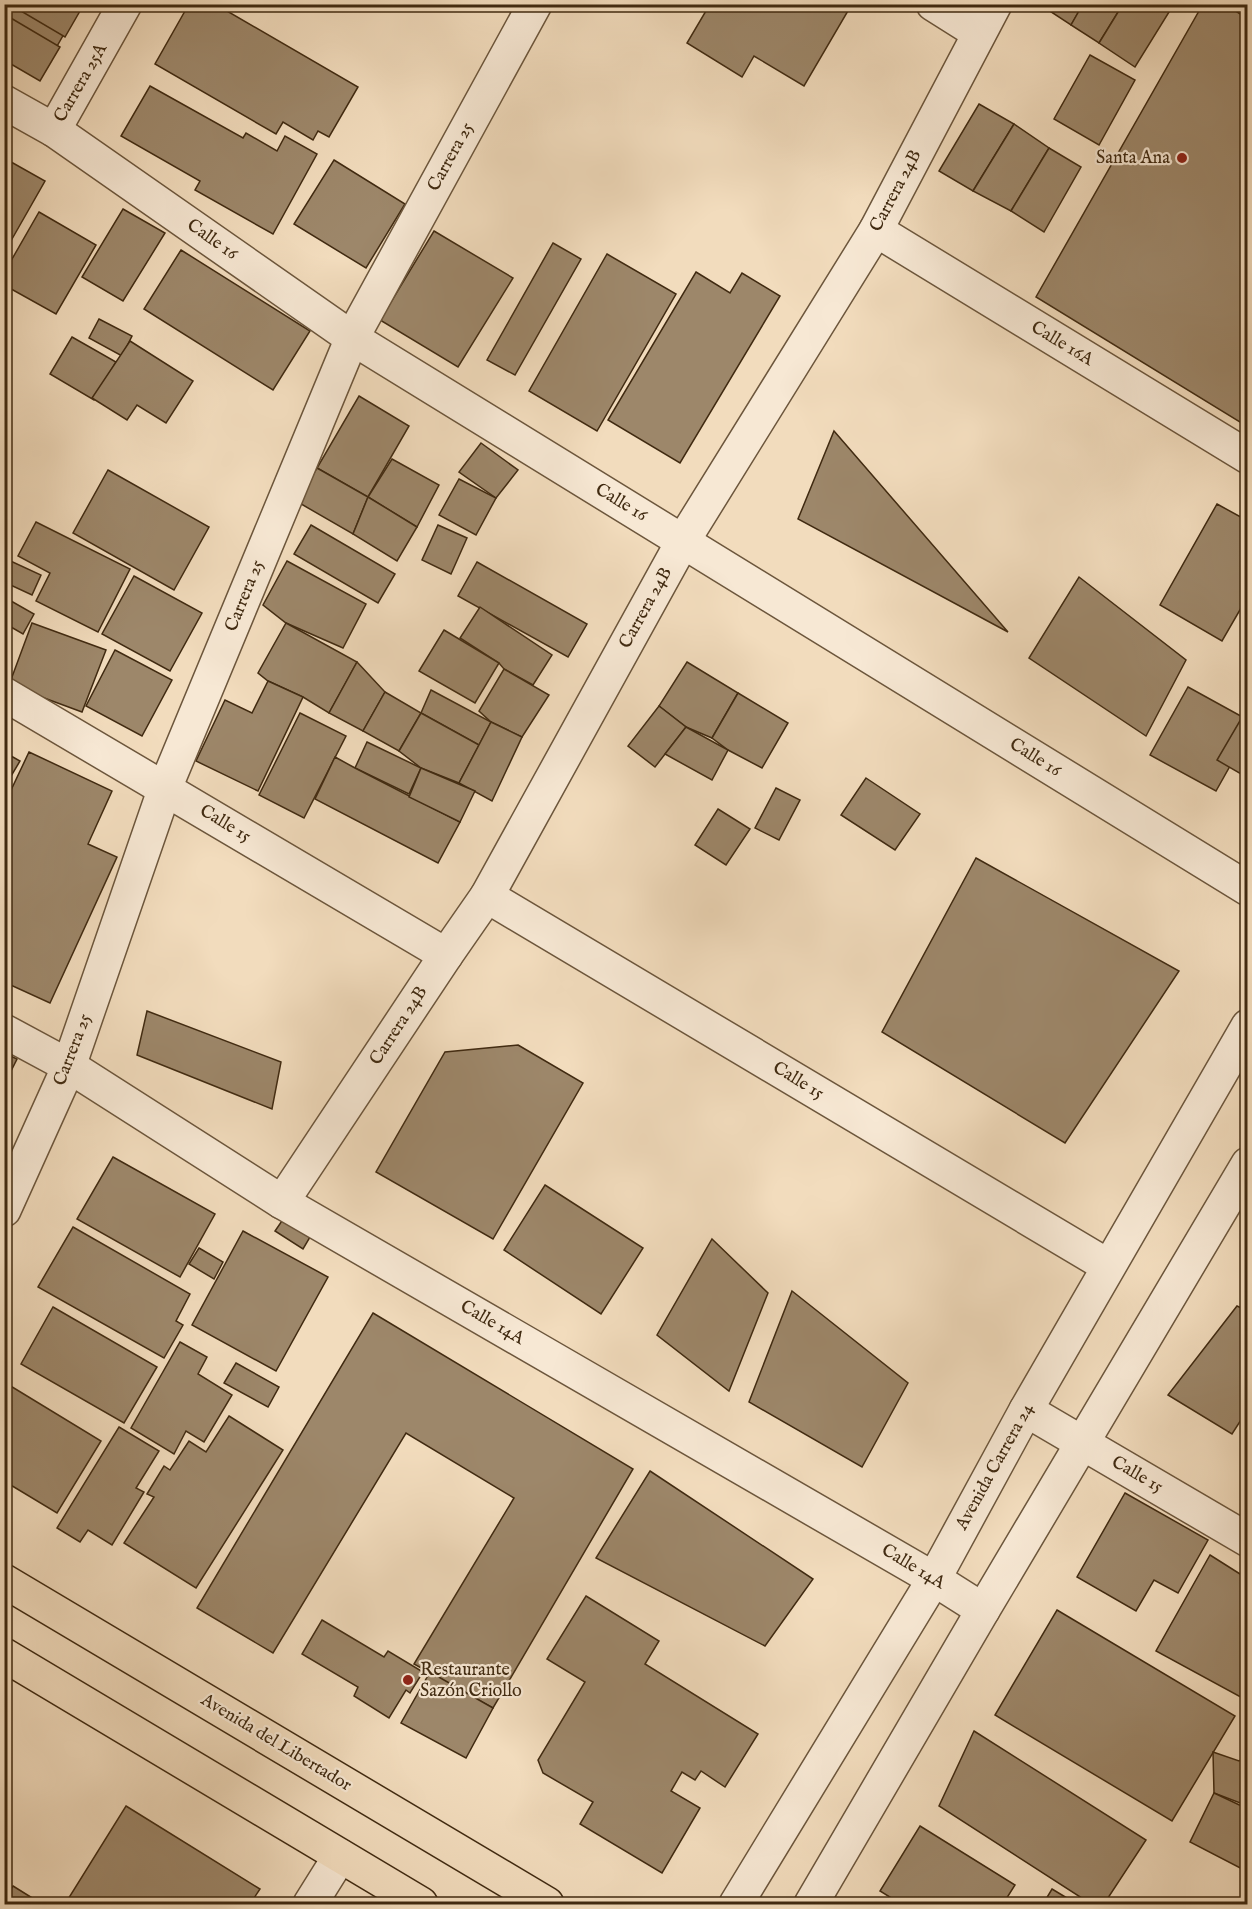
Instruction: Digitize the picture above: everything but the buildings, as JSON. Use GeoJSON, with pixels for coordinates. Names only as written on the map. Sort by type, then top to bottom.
{"type":"FeatureCollection","features":[{"type":"Feature","properties":{"kind":"main road","name":"Avenida del Libertador"},"geometry":{"type":"LineString","coordinates":[[4,1581],[547,1905]]}},
{"type":"Feature","properties":{"kind":"main road"},"geometry":{"type":"LineString","coordinates":[[4,1655],[420,1905]]}},
{"type":"Feature","properties":{"kind":"street","name":"Carrera 25A"},"geometry":{"type":"LineString","coordinates":[[54,130],[125,4]]}},
{"type":"Feature","properties":{"kind":"street","name":"Carrera 25"},"geometry":{"type":"LineString","coordinates":[[4,1210],[69,1066],[165,788],[352,338],[535,4]]}},
{"type":"Feature","properties":{"kind":"street"},"geometry":{"type":"LineString","coordinates":[[933,4],[979,33]]}},
{"type":"Feature","properties":{"kind":"street","name":"Carrera 24B"},"geometry":{"type":"LineString","coordinates":[[282,1202],[487,896],[683,541],[876,230],[995,4]]}},
{"type":"Feature","properties":{"kind":"street","name":"Calle 16"},"geometry":{"type":"LineString","coordinates":[[4,102],[54,130],[352,338],[1248,889]]}},
{"type":"Feature","properties":{"kind":"street","name":"Calle 16A"},"geometry":{"type":"LineString","coordinates":[[876,230],[1248,457]]}},
{"type":"Feature","properties":{"kind":"street","name":"Calle 15"},"geometry":{"type":"LineString","coordinates":[[4,694],[446,955]]}},
{"type":"Feature","properties":{"kind":"street","name":"Calle 15"},"geometry":{"type":"LineString","coordinates":[[487,896],[1108,1266]]}},
{"type":"Feature","properties":{"kind":"street","name":"Avenida Carrera 24"},"geometry":{"type":"LineString","coordinates":[[736,1905],[934,1579],[1026,1410],[1248,1026]]}},
{"type":"Feature","properties":{"kind":"street","name":"Calle 14A"},"geometry":{"type":"LineString","coordinates":[[4,1031],[69,1066],[282,1202],[934,1579],[983,1610]]}},
{"type":"Feature","properties":{"kind":"street"},"geometry":{"type":"LineString","coordinates":[[811,1905],[1248,1164]]}},
{"type":"Feature","properties":{"kind":"street","name":"Calle 15"},"geometry":{"type":"LineString","coordinates":[[1026,1410],[1248,1540]]}},
{"type":"Feature","properties":{"kind":"street"},"geometry":{"type":"LineString","coordinates":[[310,1905],[340,1856]]}},
{"type":"Feature","properties":{"kind":"place","name":"Santa Ana"},"geometry":{"type":"Point","coordinates":[1182,158]}},
{"type":"Feature","properties":{"kind":"place","name":"Restaurante Sazón Criollo"},"geometry":{"type":"Point","coordinates":[408,1680]}}]}
